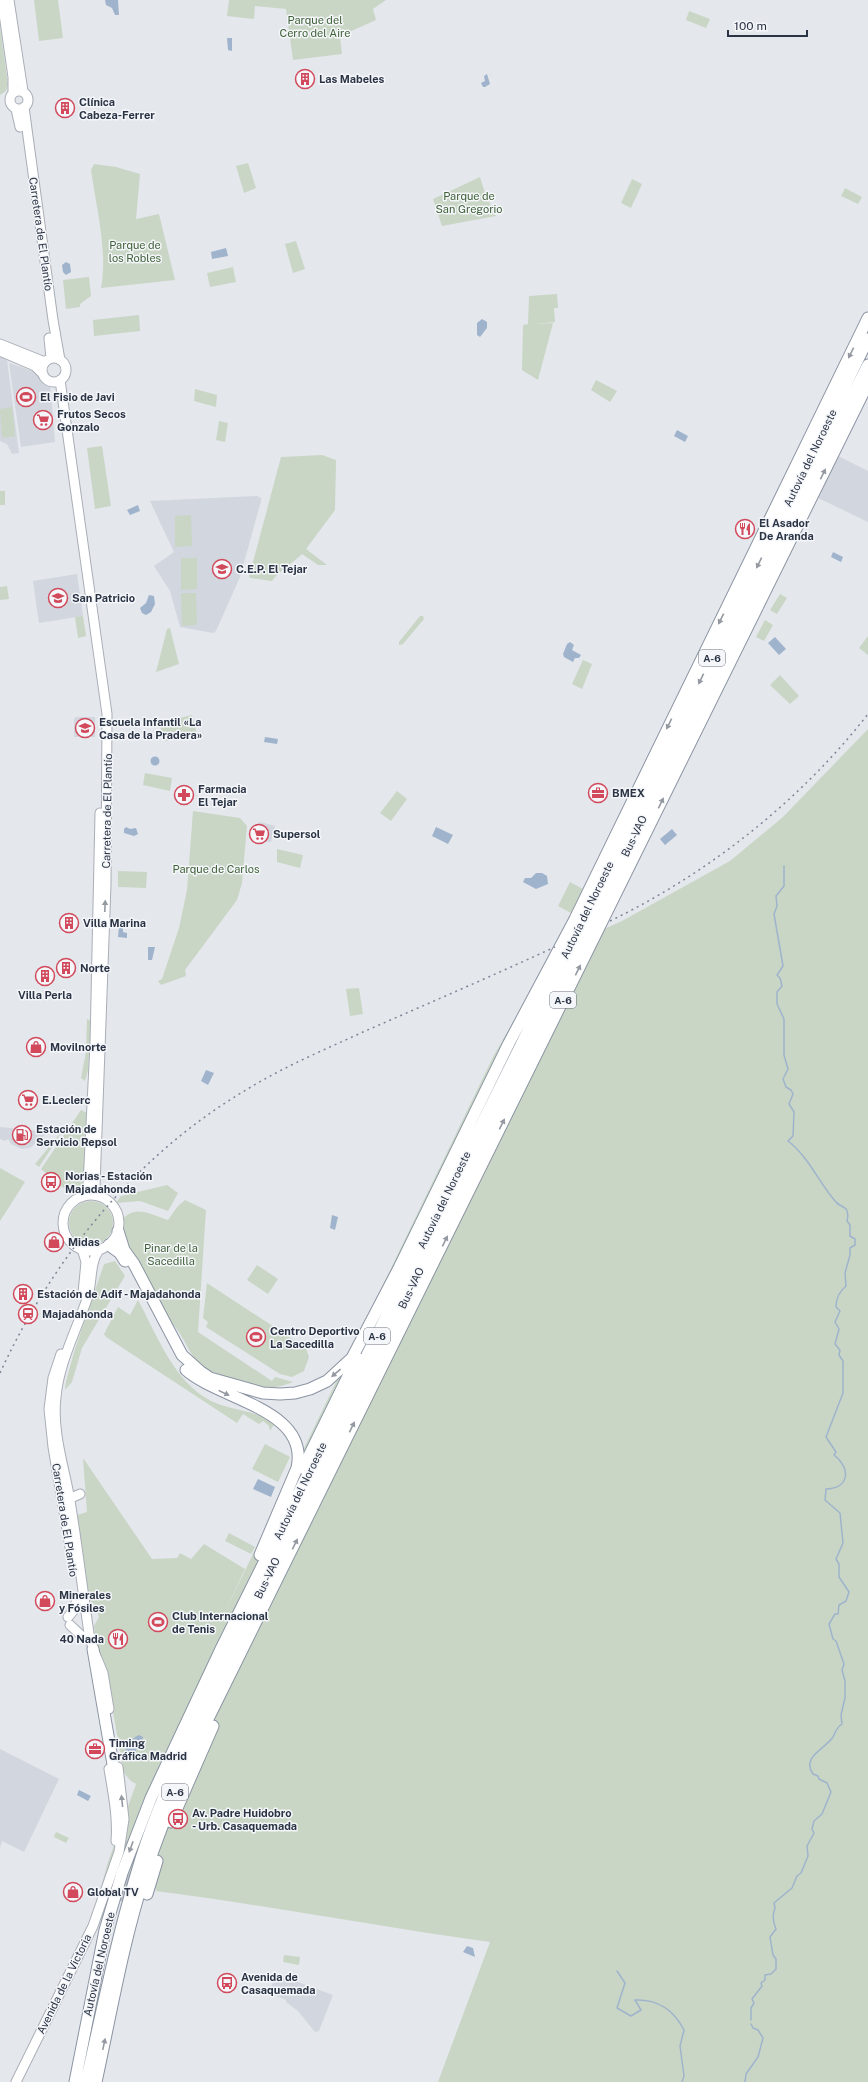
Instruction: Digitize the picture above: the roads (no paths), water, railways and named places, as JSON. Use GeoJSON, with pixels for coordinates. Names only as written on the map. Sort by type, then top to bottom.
{"type":"FeatureCollection","features":[{"type":"Feature","properties":{"kind":"highway"},"geometry":{"type":"LineString","coordinates":[[432,1203],[506,1050],[575,919],[868,318]]}},
{"type":"Feature","properties":{"kind":"highway","name":"Autovía del Noroeste"},"geometry":{"type":"LineString","coordinates":[[75,2082],[106,1930],[122,1873],[151,1798],[220,1651],[554,978],[868,339]]}},
{"type":"Feature","properties":{"kind":"highway"},"geometry":{"type":"LineString","coordinates":[[820,459],[868,356]]}},
{"type":"Feature","properties":{"kind":"highway","name":"Bus-VAO"},"geometry":{"type":"LineString","coordinates":[[86,2082],[116,1951],[137,1872],[168,1787],[189,1738],[820,459],[868,365]]}},
{"type":"Feature","properties":{"kind":"highway","name":"Autovía del Noroeste"},"geometry":{"type":"LineString","coordinates":[[96,2082],[112,2006],[117,2003],[163,1844],[187,1784],[252,1640],[271,1592],[868,383]]}},
{"type":"Feature","properties":{"kind":"highway"},"geometry":{"type":"LineString","coordinates":[[699,725],[705,722],[791,552]]}},
{"type":"Feature","properties":{"kind":"highway"},"geometry":{"type":"LineString","coordinates":[[118,1231],[124,1250],[134,1264],[173,1340],[187,1361],[201,1372],[218,1381],[272,1394],[295,1393],[310,1389],[327,1381],[341,1370],[355,1353],[541,992],[547,982],[554,978]]}},
{"type":"Feature","properties":{"kind":"highway"},"geometry":{"type":"LineString","coordinates":[[104,1247],[120,1253],[129,1266],[177,1359],[187,1370],[199,1380],[271,1414],[285,1425],[294,1438],[298,1456],[297,1468],[256,1564]]}},
{"type":"Feature","properties":{"kind":"highway"},"geometry":{"type":"LineString","coordinates":[[151,1798],[162,1760],[399,1268]]}},
{"type":"Feature","properties":{"kind":"highway"},"geometry":{"type":"LineString","coordinates":[[91,1652],[115,1776]]}},
{"type":"Feature","properties":{"kind":"highway"},"geometry":{"type":"LineString","coordinates":[[82,2082],[102,1982],[121,1901]]}},
{"type":"Feature","properties":{"kind":"street"},"geometry":{"type":"LineString","coordinates":[[2,0],[13,77],[13,93],[10,100],[12,106],[20,108],[28,98],[23,91],[9,0]]}},
{"type":"Feature","properties":{"kind":"street"},"geometry":{"type":"LineString","coordinates":[[13,93],[23,91]]}},
{"type":"Feature","properties":{"kind":"street","name":"Carretera de El Plantío"},"geometry":{"type":"LineString","coordinates":[[20,108],[52,360]]}},
{"type":"Feature","properties":{"kind":"street"},"geometry":{"type":"LineString","coordinates":[[0,344],[52,360],[66,370],[64,376],[57,381],[47,379],[35,366],[0,351]]}},
{"type":"Feature","properties":{"kind":"street"},"geometry":{"type":"LineString","coordinates":[[43,374],[42,368],[52,360]]}},
{"type":"Feature","properties":{"kind":"street","name":"Carretera de El Plantío"},"geometry":{"type":"LineString","coordinates":[[57,381],[107,714],[105,923],[95,1186],[99,1196]]}},
{"type":"Feature","properties":{"kind":"street","name":"Carretera de El Plantío"},"geometry":{"type":"LineString","coordinates":[[57,381],[102,714],[95,1044],[88,1185],[82,1197]]}},
{"type":"Feature","properties":{"kind":"street"},"geometry":{"type":"LineString","coordinates":[[99,1196],[107,1200],[117,1213],[118,1231],[104,1247],[82,1249],[68,1239],[63,1223],[68,1207],[82,1197],[99,1196]]}},
{"type":"Feature","properties":{"kind":"street","name":"Carretera de El Plantío"},"geometry":{"type":"LineString","coordinates":[[104,1247],[93,1259],[90,1290],[66,1357],[56,1396],[57,1429],[69,1495],[84,1617],[114,1798],[119,1841]]}},
{"type":"Feature","properties":{"kind":"street","name":"Carretera de El Plantío"},"geometry":{"type":"LineString","coordinates":[[82,1249],[86,1262],[85,1289],[53,1378],[49,1409],[53,1447],[67,1534],[78,1597],[84,1617],[84,1638],[103,1673],[124,1819],[119,1841]]}},
{"type":"Feature","properties":{"kind":"street"},"geometry":{"type":"LineString","coordinates":[[53,1447],[58,1454],[66,1494],[69,1495]]}},
{"type":"Feature","properties":{"kind":"street"},"geometry":{"type":"LineString","coordinates":[[67,1534],[71,1524],[67,1498],[69,1495],[78,1491]]}},
{"type":"Feature","properties":{"kind":"street"},"geometry":{"type":"LineString","coordinates":[[69,1621],[78,1597]]}},
{"type":"Feature","properties":{"kind":"street"},"geometry":{"type":"LineString","coordinates":[[69,1621],[84,1617]]}},
{"type":"Feature","properties":{"kind":"street"},"geometry":{"type":"LineString","coordinates":[[69,1621],[84,1638]]}},
{"type":"Feature","properties":{"kind":"street","name":"Avenida de la Victoria"},"geometry":{"type":"LineString","coordinates":[[16,2082],[93,1926],[108,1884],[119,1841]]}},
{"type":"Feature","properties":{"kind":"water"},"geometry":{"type":"Polygon","coordinates":[[[105,0],[118,0],[119,15],[115,15],[112,8],[106,5],[105,0]]]}},
{"type":"Feature","properties":{"kind":"water"},"geometry":{"type":"Polygon","coordinates":[[[227,38],[232,38],[232,51],[228,50],[227,38]]]}},
{"type":"Feature","properties":{"kind":"water"},"geometry":{"type":"Polygon","coordinates":[[[487,74],[490,84],[483,87],[481,83],[485,81],[484,76],[487,74]]]}},
{"type":"Feature","properties":{"kind":"water"},"geometry":{"type":"Polygon","coordinates":[[[226,248],[228,256],[212,259],[211,252],[226,248]]]}},
{"type":"Feature","properties":{"kind":"water"},"geometry":{"type":"Polygon","coordinates":[[[66,262],[70,264],[71,272],[66,275],[63,272],[62,265],[66,262]]]}},
{"type":"Feature","properties":{"kind":"water"},"geometry":{"type":"Polygon","coordinates":[[[482,319],[487,322],[487,328],[480,337],[477,335],[477,323],[482,319]]]}},
{"type":"Feature","properties":{"kind":"water"},"geometry":{"type":"Polygon","coordinates":[[[677,430],[688,436],[685,442],[674,436],[677,430]]]}},
{"type":"Feature","properties":{"kind":"water"},"geometry":{"type":"Polygon","coordinates":[[[138,505],[140,511],[130,515],[127,510],[138,505]]]}},
{"type":"Feature","properties":{"kind":"water"},"geometry":{"type":"Polygon","coordinates":[[[833,552],[843,557],[841,562],[831,557],[833,552]]]}},
{"type":"Feature","properties":{"kind":"water"},"geometry":{"type":"Polygon","coordinates":[[[149,595],[154,596],[155,604],[151,612],[146,615],[142,613],[140,608],[146,603],[149,595]]]}},
{"type":"Feature","properties":{"kind":"water"},"geometry":{"type":"Polygon","coordinates":[[[775,637],[786,649],[779,655],[768,643],[775,637]]]}},
{"type":"Feature","properties":{"kind":"water"},"geometry":{"type":"Polygon","coordinates":[[[570,642],[574,645],[572,650],[581,655],[579,658],[575,658],[573,662],[564,657],[563,654],[567,644],[570,642]]]}},
{"type":"Feature","properties":{"kind":"water"},"geometry":{"type":"Polygon","coordinates":[[[265,737],[278,739],[277,744],[264,742],[265,737]]]}},
{"type":"Feature","properties":{"kind":"water"},"geometry":{"type":"Polygon","coordinates":[[[153,757],[157,757],[159,761],[157,765],[153,765],[151,763],[151,759],[153,757]]]}},
{"type":"Feature","properties":{"kind":"water"},"geometry":{"type":"Polygon","coordinates":[[[126,827],[130,829],[136,828],[138,834],[134,836],[124,833],[124,829],[126,827]]]}},
{"type":"Feature","properties":{"kind":"water"},"geometry":{"type":"Polygon","coordinates":[[[436,827],[453,835],[448,844],[432,836],[436,827]]]}},
{"type":"Feature","properties":{"kind":"water"},"geometry":{"type":"Polygon","coordinates":[[[672,829],[677,835],[665,845],[660,839],[672,829]]]}},
{"type":"Feature","properties":{"kind":"water"},"geometry":{"type":"Polygon","coordinates":[[[536,873],[542,873],[547,876],[548,884],[536,889],[523,882],[525,878],[531,878],[536,873]]]}},
{"type":"Feature","properties":{"kind":"water"},"geometry":{"type":"Polygon","coordinates":[[[119,926],[123,926],[123,932],[127,933],[127,938],[118,937],[119,926]]]}},
{"type":"Feature","properties":{"kind":"water"},"geometry":{"type":"Polygon","coordinates":[[[148,947],[155,947],[152,960],[148,960],[148,947]]]}},
{"type":"Feature","properties":{"kind":"water"},"geometry":{"type":"Polygon","coordinates":[[[206,1070],[214,1073],[208,1085],[201,1081],[206,1070]]]}},
{"type":"Feature","properties":{"kind":"water"},"geometry":{"type":"Polygon","coordinates":[[[332,1215],[338,1217],[335,1230],[330,1228],[332,1215]]]}},
{"type":"Feature","properties":{"kind":"water"},"geometry":{"type":"Polygon","coordinates":[[[258,1479],[275,1487],[271,1497],[253,1489],[258,1479]]]}},
{"type":"Feature","properties":{"kind":"water"},"geometry":{"type":"Polygon","coordinates":[[[139,1735],[143,1737],[142,1742],[136,1750],[135,1760],[130,1762],[125,1755],[125,1751],[129,1743],[139,1735]]]}},
{"type":"Feature","properties":{"kind":"water"},"geometry":{"type":"Polygon","coordinates":[[[79,1790],[91,1796],[88,1801],[77,1795],[79,1790]]]}},
{"type":"Feature","properties":{"kind":"water"},"geometry":{"type":"Polygon","coordinates":[[[467,1946],[473,1948],[475,1957],[463,1952],[467,1946]]]}},
{"type":"Feature","properties":{"kind":"waterway"},"geometry":{"type":"LineString","coordinates":[[751,2020],[751,2008],[754,2003],[752,1999],[762,1986],[761,1983],[765,1980],[765,1975],[771,1974],[776,1969],[776,1959],[773,1955],[770,1937],[776,1929],[773,1918],[775,1908],[774,1903],[792,1888],[797,1876],[801,1873],[808,1856],[807,1846],[814,1833],[812,1829],[814,1821],[822,1814],[831,1792],[827,1783],[813,1774],[810,1768],[810,1763],[812,1758],[833,1737],[837,1728],[842,1724],[841,1715],[845,1698],[845,1681],[842,1670],[844,1664],[836,1641],[833,1639],[829,1624],[835,1614],[838,1614],[839,1605],[846,1601],[849,1592],[839,1577],[839,1564],[836,1559],[843,1543],[840,1513],[825,1500],[826,1489],[834,1488],[840,1485],[844,1481],[845,1471],[840,1460],[834,1455],[836,1452],[826,1437],[843,1393],[843,1361],[839,1355],[840,1350],[835,1344],[839,1329],[835,1322],[840,1311],[836,1307],[836,1304],[839,1295],[846,1286],[845,1273],[850,1255],[850,1248],[855,1245],[855,1239],[850,1236],[850,1225],[847,1221],[848,1214],[846,1209],[837,1203],[830,1195],[808,1162],[788,1141],[793,1136],[794,1112],[789,1104],[793,1094],[791,1090],[786,1087],[783,1079],[788,1069],[784,1055],[784,1019],[777,1004],[777,992],[782,986],[780,978],[777,975],[783,966],[774,914],[777,906],[776,896],[784,886],[784,866]]}},
{"type":"Feature","properties":{"kind":"waterway"},"geometry":{"type":"LineString","coordinates":[[617,1971],[625,1983],[617,2008],[631,2016],[641,2010],[635,2000],[651,2001],[670,2011],[680,2023],[684,2030],[680,2046],[684,2076],[682,2082]]}},
{"type":"Feature","properties":{"kind":"waterway"},"geometry":{"type":"LineString","coordinates":[[745,2082],[746,2074],[758,2057],[763,2038],[758,2030],[753,2028],[751,2024]]}},
{"type":"Feature","properties":{"kind":"tunnel"},"geometry":{"type":"LineString","coordinates":[[121,1901],[125,1878],[123,1836]]}},
{"type":"Feature","properties":{"kind":"railway"},"geometry":{"type":"LineString","coordinates":[[610,921],[683,881],[751,832],[783,805],[813,776],[868,714]]}},
{"type":"Feature","properties":{"kind":"railway"},"geometry":{"type":"LineString","coordinates":[[0,1373],[21,1330],[45,1289],[72,1250],[102,1213],[134,1178],[169,1145],[206,1116],[246,1090],[304,1059],[555,947]]}},
{"type":"Feature","properties":{"kind":"place","name":"Las Mabeles"},"geometry":{"type":"Point","coordinates":[305,79]}},
{"type":"Feature","properties":{"kind":"place","name":"Clínica Cabeza-Ferrer"},"geometry":{"type":"Point","coordinates":[65,108]}},
{"type":"Feature","properties":{"kind":"place","name":"El Fisio de Javi"},"geometry":{"type":"Point","coordinates":[26,397]}},
{"type":"Feature","properties":{"kind":"place","name":"Frutos Secos Gonzalo"},"geometry":{"type":"Point","coordinates":[43,420]}},
{"type":"Feature","properties":{"kind":"place","name":"El Asador De Aranda"},"geometry":{"type":"Point","coordinates":[745,529]}},
{"type":"Feature","properties":{"kind":"place","name":"C.E.P. El Tejar"},"geometry":{"type":"Point","coordinates":[222,569]}},
{"type":"Feature","properties":{"kind":"place","name":"San Patricio"},"geometry":{"type":"Point","coordinates":[58,598]}},
{"type":"Feature","properties":{"kind":"place","name":"Escuela Infantil «La Casa de la Pradera»"},"geometry":{"type":"Point","coordinates":[85,728]}},
{"type":"Feature","properties":{"kind":"place","name":"BMEX"},"geometry":{"type":"Point","coordinates":[598,793]}},
{"type":"Feature","properties":{"kind":"place","name":"Farmacia El Tejar"},"geometry":{"type":"Point","coordinates":[184,795]}},
{"type":"Feature","properties":{"kind":"place","name":"Supersol"},"geometry":{"type":"Point","coordinates":[259,834]}},
{"type":"Feature","properties":{"kind":"place","name":"Villa Marina"},"geometry":{"type":"Point","coordinates":[69,923]}},
{"type":"Feature","properties":{"kind":"place","name":"Norte"},"geometry":{"type":"Point","coordinates":[66,968]}},
{"type":"Feature","properties":{"kind":"place","name":"Villa Perla"},"geometry":{"type":"Point","coordinates":[45,976]}},
{"type":"Feature","properties":{"kind":"place","name":"Movilnorte"},"geometry":{"type":"Point","coordinates":[36,1047]}},
{"type":"Feature","properties":{"kind":"place","name":"E.Leclerc"},"geometry":{"type":"Point","coordinates":[28,1100]}},
{"type":"Feature","properties":{"kind":"place","name":"Estación de Servicio Repsol"},"geometry":{"type":"Point","coordinates":[22,1135]}},
{"type":"Feature","properties":{"kind":"place","name":"Norias - Estación Majadahonda"},"geometry":{"type":"Point","coordinates":[51,1182]}},
{"type":"Feature","properties":{"kind":"place","name":"Midas"},"geometry":{"type":"Point","coordinates":[54,1242]}},
{"type":"Feature","properties":{"kind":"place","name":"Estación de Adif - Majadahonda"},"geometry":{"type":"Point","coordinates":[23,1294]}},
{"type":"Feature","properties":{"kind":"place","name":"Majadahonda"},"geometry":{"type":"Point","coordinates":[28,1314]}},
{"type":"Feature","properties":{"kind":"place","name":"Centro Deportivo La Sacedilla"},"geometry":{"type":"Point","coordinates":[256,1337]}},
{"type":"Feature","properties":{"kind":"place","name":"Minerales y Fósiles"},"geometry":{"type":"Point","coordinates":[45,1601]}},
{"type":"Feature","properties":{"kind":"place","name":"Club Internacional de Tenis"},"geometry":{"type":"Point","coordinates":[158,1622]}},
{"type":"Feature","properties":{"kind":"place","name":"40 Nada"},"geometry":{"type":"Point","coordinates":[118,1639]}},
{"type":"Feature","properties":{"kind":"place","name":"Timing Gráfica Madrid"},"geometry":{"type":"Point","coordinates":[95,1749]}},
{"type":"Feature","properties":{"kind":"place","name":"Av. Padre Huidobro - Urb. Casaquemada"},"geometry":{"type":"Point","coordinates":[178,1819]}},
{"type":"Feature","properties":{"kind":"place","name":"Global TV"},"geometry":{"type":"Point","coordinates":[73,1892]}},
{"type":"Feature","properties":{"kind":"place","name":"Avenida de Casaquemada"},"geometry":{"type":"Point","coordinates":[227,1983]}},
{"type":"Feature","properties":{"kind":"park label","name":"Parque del Cerro del Aire"},"geometry":{"type":"Point","coordinates":[315,26]}},
{"type":"Feature","properties":{"kind":"park label","name":"Parque de San Gregorio"},"geometry":{"type":"Point","coordinates":[469,202]}},
{"type":"Feature","properties":{"kind":"park label","name":"Parque de los Robles"},"geometry":{"type":"Point","coordinates":[135,251]}},
{"type":"Feature","properties":{"kind":"park label","name":"Parque de Carlos"},"geometry":{"type":"Point","coordinates":[216,869]}},
{"type":"Feature","properties":{"kind":"park label","name":"Pinar de la Sacedilla"},"geometry":{"type":"Point","coordinates":[171,1254]}}]}
